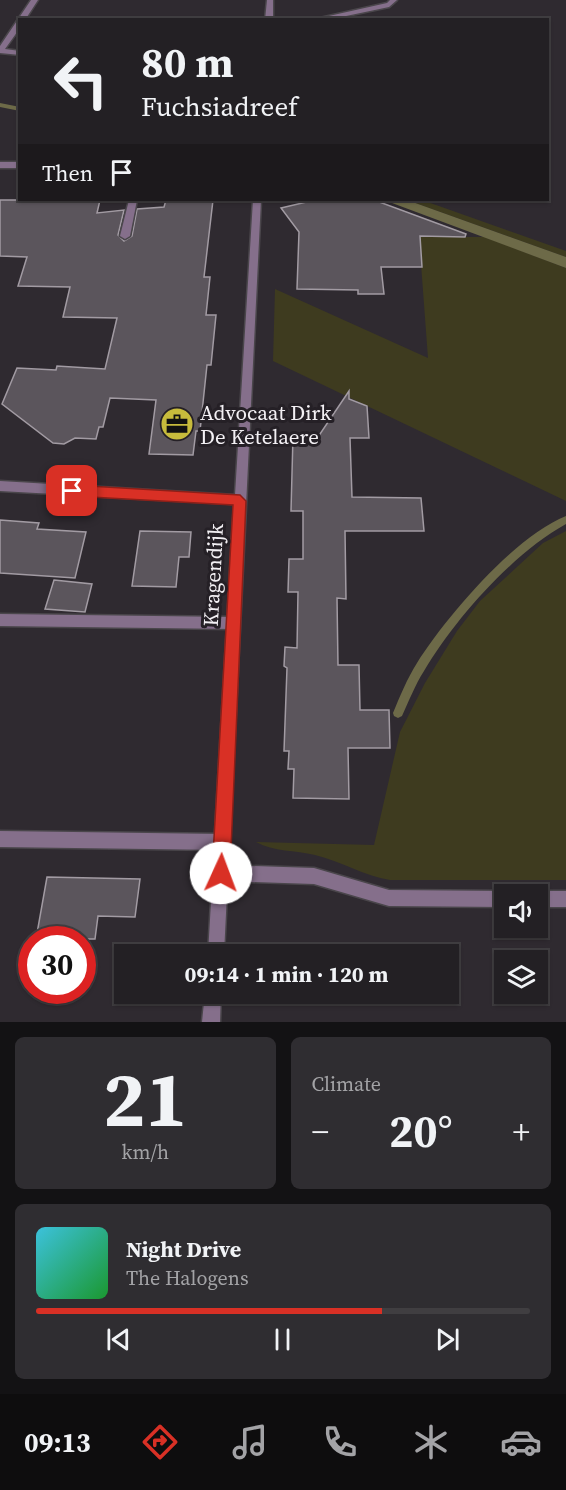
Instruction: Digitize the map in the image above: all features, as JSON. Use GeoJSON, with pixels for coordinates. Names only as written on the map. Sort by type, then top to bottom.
{"type":"FeatureCollection","features":[{"type":"Feature","properties":{"kind":"street"},"geometry":{"type":"LineString","coordinates":[[22,18],[35,0]]}},
{"type":"Feature","properties":{"kind":"street"},"geometry":{"type":"LineString","coordinates":[[269,18],[270,0]]}},
{"type":"Feature","properties":{"kind":"street"},"geometry":{"type":"LineString","coordinates":[[324,18],[390,4],[394,0]]}},
{"type":"Feature","properties":{"kind":"street"},"geometry":{"type":"LineString","coordinates":[[18,24],[0,51],[18,53]]}},
{"type":"Feature","properties":{"kind":"street"},"geometry":{"type":"LineString","coordinates":[[0,165],[18,165]]}},
{"type":"Feature","properties":{"kind":"street"},"geometry":{"type":"LineString","coordinates":[[125,236],[133,201]]}},
{"type":"Feature","properties":{"kind":"street","name":"Kragendijk"},"geometry":{"type":"LineString","coordinates":[[217,944],[232,623],[257,201]]}},
{"type":"Feature","properties":{"kind":"street"},"geometry":{"type":"LineString","coordinates":[[0,486],[240,501]]}},
{"type":"Feature","properties":{"kind":"street"},"geometry":{"type":"LineString","coordinates":[[0,620],[232,623]]}},
{"type":"Feature","properties":{"kind":"street"},"geometry":{"type":"LineString","coordinates":[[0,839],[222,842]]}},
{"type":"Feature","properties":{"kind":"street"},"geometry":{"type":"LineString","coordinates":[[221,873],[314,876],[388,898],[494,899]]}},
{"type":"Feature","properties":{"kind":"street"},"geometry":{"type":"LineString","coordinates":[[548,899],[566,899]]}},
{"type":"Feature","properties":{"kind":"street"},"geometry":{"type":"LineString","coordinates":[[211,1022],[212,1004]]}},
{"type":"Feature","properties":{"kind":"shaded area"},"geometry":{"type":"Polygon","coordinates":[[[387,201],[410,201],[566,257],[566,268],[387,201]]]}},
{"type":"Feature","properties":{"kind":"shaded area"},"geometry":{"type":"Polygon","coordinates":[[[410,201],[425,201],[566,251],[566,257],[410,201]]]}},
{"type":"Feature","properties":{"kind":"shaded area"},"geometry":{"type":"Polygon","coordinates":[[[419,237],[485,237],[566,268],[566,501],[273,361],[275,289],[428,358],[419,237]]]}},
{"type":"Feature","properties":{"kind":"shaded area"},"geometry":{"type":"Polygon","coordinates":[[[566,531],[566,880],[390,880],[325,858],[270,848],[256,842],[374,845],[400,732],[425,683],[457,631],[480,601],[543,543],[566,531]]]}},
{"type":"Feature","properties":{"kind":"building"},"geometry":{"type":"Polygon","coordinates":[[[0,200],[100,201],[97,213],[124,210],[118,235],[124,241],[132,236],[137,209],[164,207],[166,201],[213,201],[204,277],[210,277],[206,315],[216,315],[211,365],[207,365],[200,431],[196,431],[193,455],[149,454],[156,400],[110,398],[103,427],[99,427],[96,439],[75,438],[64,444],[53,443],[2,404],[17,368],[56,370],[57,366],[105,369],[117,318],[63,317],[70,287],[18,286],[27,257],[0,256],[0,200]]]}},
{"type":"Feature","properties":{"kind":"building"},"geometry":{"type":"Polygon","coordinates":[[[311,201],[377,201],[466,234],[465,237],[420,236],[422,267],[381,267],[384,294],[358,294],[358,290],[297,289],[299,232],[281,208],[311,201]]]}},
{"type":"Feature","properties":{"kind":"building"},"geometry":{"type":"Polygon","coordinates":[[[349,391],[349,399],[367,406],[369,438],[350,438],[352,497],[421,498],[424,531],[345,531],[346,599],[337,598],[338,665],[359,665],[360,710],[389,710],[390,748],[348,748],[349,799],[293,798],[294,769],[288,769],[289,751],[284,751],[287,668],[284,666],[285,647],[297,648],[298,592],[288,592],[289,559],[303,559],[303,511],[291,511],[293,436],[318,437],[349,391]]]}},
{"type":"Feature","properties":{"kind":"building"},"geometry":{"type":"Polygon","coordinates":[[[0,520],[39,523],[37,529],[86,532],[75,578],[0,573],[0,520]]]}},
{"type":"Feature","properties":{"kind":"building"},"geometry":{"type":"Polygon","coordinates":[[[140,531],[191,532],[189,557],[179,557],[176,587],[132,586],[140,531]]]}},
{"type":"Feature","properties":{"kind":"building"},"geometry":{"type":"Polygon","coordinates":[[[54,580],[92,584],[85,612],[45,609],[54,580]]]}},
{"type":"Feature","properties":{"kind":"building"},"geometry":{"type":"Polygon","coordinates":[[[47,877],[140,879],[135,917],[98,916],[96,931],[96,926],[38,926],[47,877]]]}},
{"type":"Feature","properties":{"kind":"waterway"},"geometry":{"type":"LineString","coordinates":[[0,105],[18,109]]}},
{"type":"Feature","properties":{"kind":"waterway"},"geometry":{"type":"LineString","coordinates":[[398,713],[413,681],[435,645],[487,582],[528,544],[566,520]]}},
{"type":"Feature","properties":{"kind":"place","name":"Advocaat Dirk De Ketelaere"},"geometry":{"type":"Point","coordinates":[177,424]}},
{"type":"Feature","properties":{"kind":"route"},"geometry":{"type":"LineString","coordinates":[[72,491],[240,501],[221,873]]}}]}
